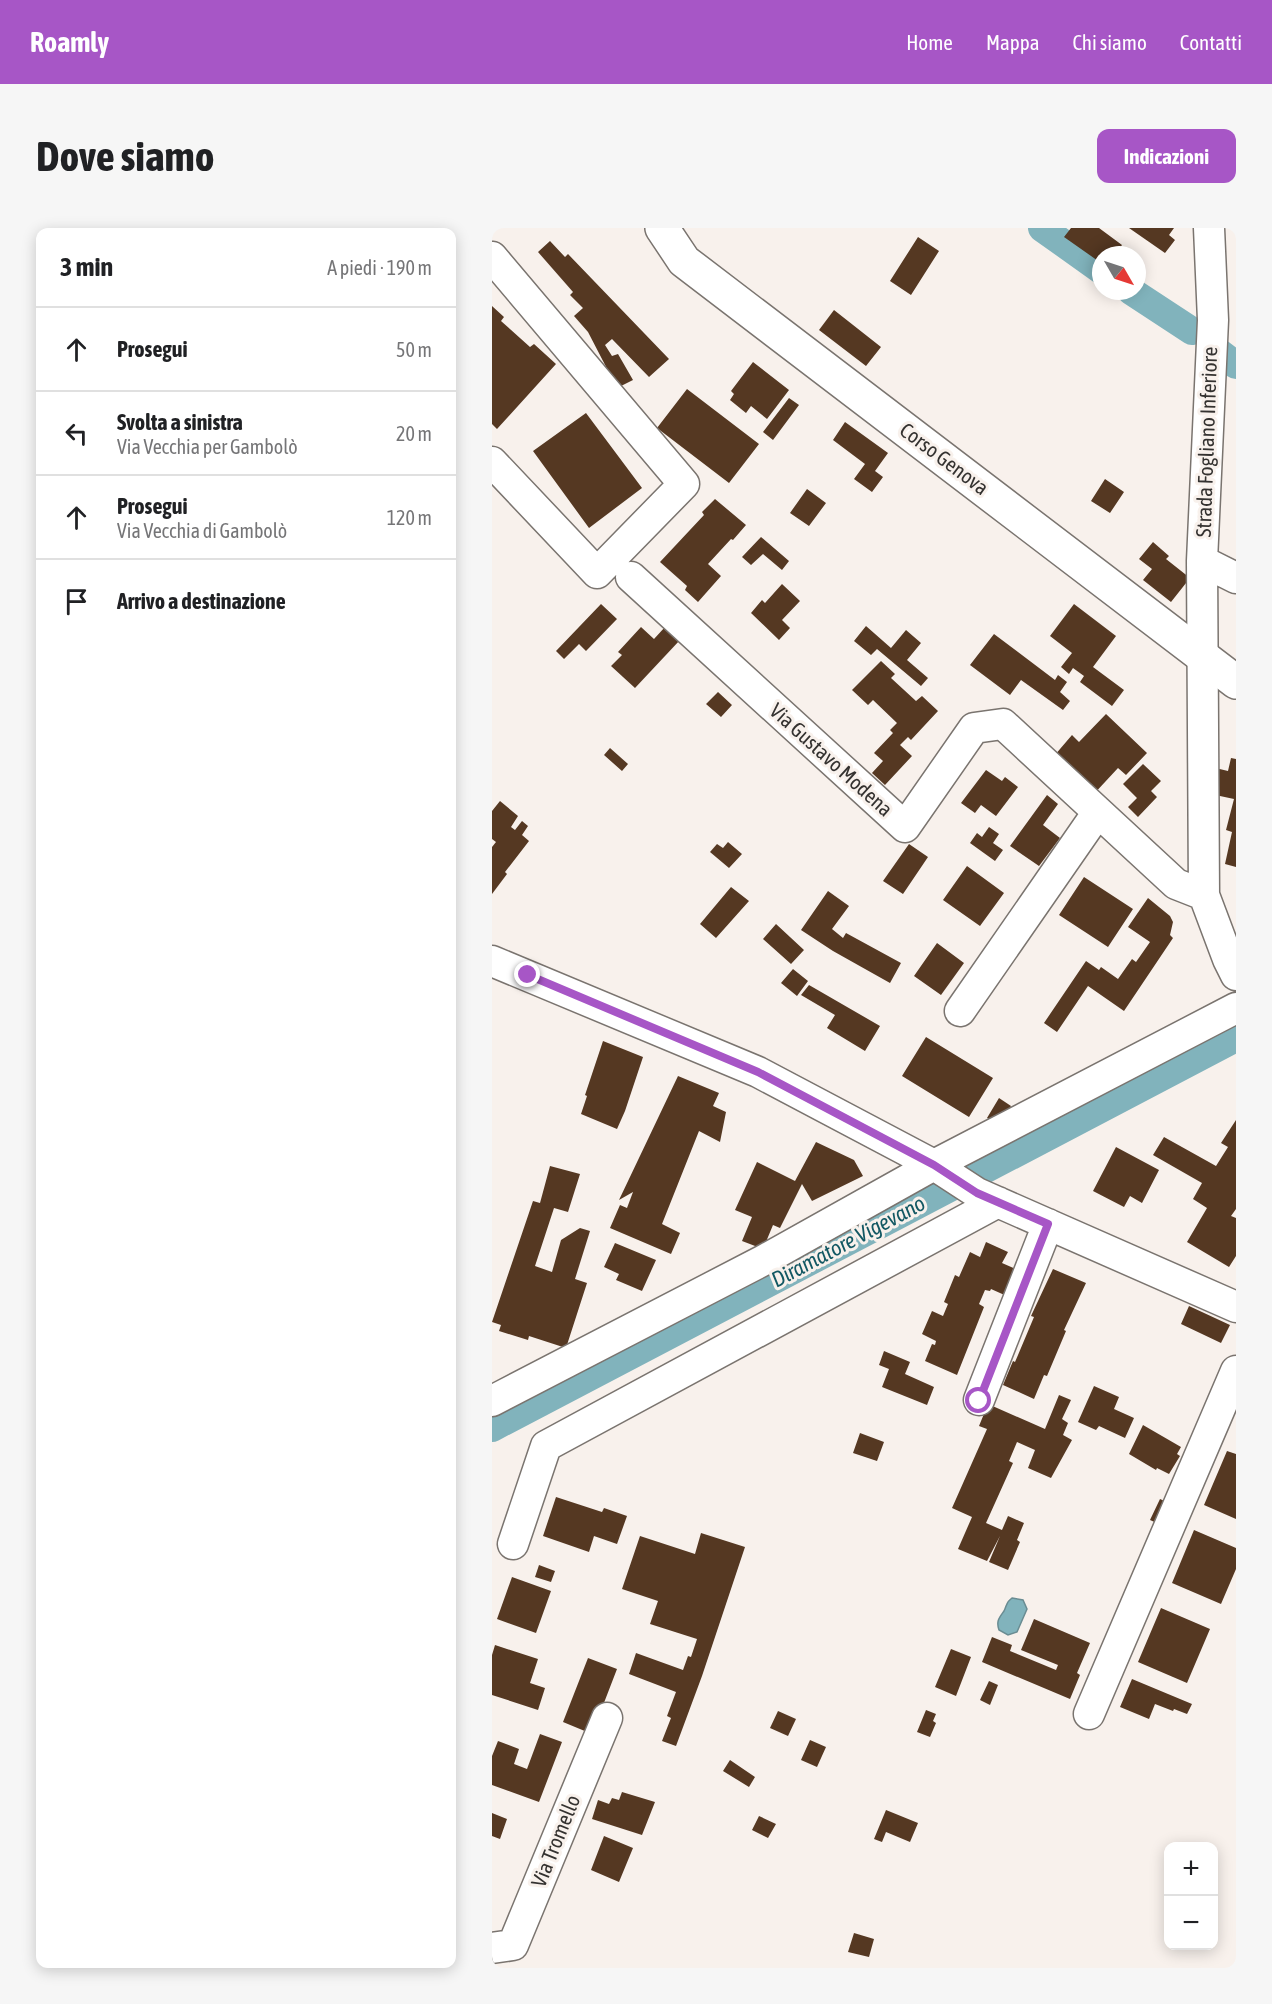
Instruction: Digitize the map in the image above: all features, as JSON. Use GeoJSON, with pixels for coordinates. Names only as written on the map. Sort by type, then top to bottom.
{"type":"FeatureCollection","features":[{"type":"Feature","properties":{"kind":"main road"},"geometry":{"type":"LineString","coordinates":[[637,228],[684,261]]}},
{"type":"Feature","properties":{"kind":"main road","name":"Corso Genova"},"geometry":{"type":"LineString","coordinates":[[662,228],[684,261],[1236,682]]}},
{"type":"Feature","properties":{"kind":"street","name":"Strada Fogliano Inferiore"},"geometry":{"type":"LineString","coordinates":[[1202,656],[1202,561],[1224,329],[1209,228]]}},
{"type":"Feature","properties":{"kind":"street"},"geometry":{"type":"LineString","coordinates":[[492,257],[684,484],[597,573],[492,462]]}},
{"type":"Feature","properties":{"kind":"street"},"geometry":{"type":"LineString","coordinates":[[1202,561],[1236,578]]}},
{"type":"Feature","properties":{"kind":"street","name":"Via Gustavo Modena"},"geometry":{"type":"LineString","coordinates":[[631,577],[905,827],[974,728],[1003,724],[1176,884],[1204,895]]}},
{"type":"Feature","properties":{"kind":"street"},"geometry":{"type":"LineString","coordinates":[[1202,656],[1204,895],[1236,975]]}},
{"type":"Feature","properties":{"kind":"street"},"geometry":{"type":"LineString","coordinates":[[960,1011],[1098,812]]}},
{"type":"Feature","properties":{"kind":"street"},"geometry":{"type":"LineString","coordinates":[[492,961],[758,1072],[988,1197],[1236,1306]]}},
{"type":"Feature","properties":{"kind":"street"},"geometry":{"type":"LineString","coordinates":[[492,1401],[939,1169],[1236,1008]]}},
{"type":"Feature","properties":{"kind":"street"},"geometry":{"type":"LineString","coordinates":[[513,1544],[546,1446],[988,1197]]}},
{"type":"Feature","properties":{"kind":"street"},"geometry":{"type":"LineString","coordinates":[[979,1401],[1048,1224]]}},
{"type":"Feature","properties":{"kind":"street"},"geometry":{"type":"LineString","coordinates":[[1089,1714],[1236,1371]]}},
{"type":"Feature","properties":{"kind":"street","name":"Via Tromello"},"geometry":{"type":"LineString","coordinates":[[492,1948],[513,1945],[607,1718]]}},
{"type":"Feature","properties":{"kind":"water"},"geometry":{"type":"Polygon","coordinates":[[[1012,1598],[1023,1600],[1027,1609],[1017,1632],[1008,1635],[999,1630],[998,1622],[1012,1598]]]}},
{"type":"Feature","properties":{"kind":"building"},"geometry":{"type":"Polygon","coordinates":[[[1071,228],[1099,228],[1122,245],[1092,246],[1092,257],[1064,237],[1071,228]]]}},
{"type":"Feature","properties":{"kind":"building"},"geometry":{"type":"Polygon","coordinates":[[[1129,228],[1174,228],[1169,235],[1175,240],[1165,253],[1129,228]]]}},
{"type":"Feature","properties":{"kind":"building"},"geometry":{"type":"Polygon","coordinates":[[[918,237],[939,251],[911,295],[890,281],[918,237]]]}},
{"type":"Feature","properties":{"kind":"building"},"geometry":{"type":"Polygon","coordinates":[[[550,241],[565,257],[568,254],[669,359],[649,377],[612,339],[605,345],[612,356],[618,354],[633,380],[617,388],[588,332],[574,316],[583,308],[570,295],[573,292],[538,252],[550,241]]]}},
{"type":"Feature","properties":{"kind":"building"},"geometry":{"type":"Polygon","coordinates":[[[492,306],[504,317],[501,321],[530,347],[534,344],[556,364],[497,429],[492,424],[492,306]]]}},
{"type":"Feature","properties":{"kind":"building"},"geometry":{"type":"Polygon","coordinates":[[[834,310],[881,347],[866,366],[819,330],[834,310]]]}},
{"type":"Feature","properties":{"kind":"building"},"geometry":{"type":"Polygon","coordinates":[[[753,362],[789,390],[767,419],[751,406],[746,413],[730,400],[734,394],[731,391],[753,362]]]}},
{"type":"Feature","properties":{"kind":"building"},"geometry":{"type":"Polygon","coordinates":[[[687,389],[759,444],[729,483],[657,428],[687,389]]]}},
{"type":"Feature","properties":{"kind":"building"},"geometry":{"type":"Polygon","coordinates":[[[789,398],[799,405],[773,440],[763,432],[789,398]]]}},
{"type":"Feature","properties":{"kind":"building"},"geometry":{"type":"Polygon","coordinates":[[[586,413],[642,488],[589,528],[533,451],[586,413]]]}},
{"type":"Feature","properties":{"kind":"building"},"geometry":{"type":"Polygon","coordinates":[[[845,422],[888,453],[875,471],[883,477],[872,492],[854,479],[865,464],[833,440],[845,422]]]}},
{"type":"Feature","properties":{"kind":"building"},"geometry":{"type":"Polygon","coordinates":[[[1105,479],[1124,492],[1110,513],[1091,501],[1105,479]]]}},
{"type":"Feature","properties":{"kind":"building"},"geometry":{"type":"Polygon","coordinates":[[[807,489],[826,503],[809,526],[790,513],[807,489]]]}},
{"type":"Feature","properties":{"kind":"building"},"geometry":{"type":"Polygon","coordinates":[[[715,499],[746,525],[708,564],[721,576],[698,602],[685,590],[687,586],[660,562],[704,515],[702,512],[715,499]]]}},
{"type":"Feature","properties":{"kind":"building"},"geometry":{"type":"Polygon","coordinates":[[[761,537],[789,561],[782,570],[763,554],[751,565],[742,557],[761,537]]]}},
{"type":"Feature","properties":{"kind":"building"},"geometry":{"type":"Polygon","coordinates":[[[1153,542],[1169,556],[1166,559],[1190,578],[1171,602],[1143,580],[1152,569],[1139,559],[1153,542]]]}},
{"type":"Feature","properties":{"kind":"building"},"geometry":{"type":"Polygon","coordinates":[[[782,584],[800,601],[782,620],[790,628],[779,640],[751,613],[762,600],[765,603],[782,584]]]}},
{"type":"Feature","properties":{"kind":"building"},"geometry":{"type":"Polygon","coordinates":[[[601,604],[617,619],[586,651],[579,644],[564,659],[556,651],[601,604]]]}},
{"type":"Feature","properties":{"kind":"building"},"geometry":{"type":"Polygon","coordinates":[[[1074,604],[1116,636],[1093,667],[1124,690],[1112,706],[1080,682],[1084,676],[1073,668],[1069,674],[1061,667],[1072,653],[1050,636],[1074,604]]]}},
{"type":"Feature","properties":{"kind":"building"},"geometry":{"type":"Polygon","coordinates":[[[866,626],[891,648],[906,630],[921,643],[907,660],[928,678],[921,686],[877,649],[871,655],[854,641],[866,626]]]}},
{"type":"Feature","properties":{"kind":"building"},"geometry":{"type":"Polygon","coordinates":[[[641,627],[654,639],[665,627],[680,640],[635,688],[611,666],[622,655],[618,652],[641,627]]]}},
{"type":"Feature","properties":{"kind":"building"},"geometry":{"type":"Polygon","coordinates":[[[994,634],[1055,680],[1058,675],[1067,682],[1060,692],[1070,701],[1063,710],[1021,680],[1010,695],[970,665],[994,634]]]}},
{"type":"Feature","properties":{"kind":"building"},"geometry":{"type":"Polygon","coordinates":[[[881,661],[895,674],[891,678],[916,701],[922,696],[938,711],[911,740],[908,737],[900,745],[912,756],[885,785],[872,773],[883,761],[874,753],[893,733],[890,730],[897,723],[873,700],[868,705],[852,690],[881,661]]]}},
{"type":"Feature","properties":{"kind":"building"},"geometry":{"type":"Polygon","coordinates":[[[718,692],[732,705],[721,717],[706,704],[718,692]]]}},
{"type":"Feature","properties":{"kind":"building"},"geometry":{"type":"Polygon","coordinates":[[[1106,714],[1147,753],[1126,775],[1118,768],[1092,796],[1054,756],[1072,735],[1079,742],[1106,714]]]}},
{"type":"Feature","properties":{"kind":"building"},"geometry":{"type":"Polygon","coordinates":[[[610,748],[628,764],[622,771],[604,755],[610,748]]]}},
{"type":"Feature","properties":{"kind":"building"},"geometry":{"type":"Polygon","coordinates":[[[1231,758],[1236,759],[1236,867],[1225,864],[1232,832],[1226,830],[1234,799],[1206,793],[1207,766],[1228,771],[1231,758]]]}},
{"type":"Feature","properties":{"kind":"building"},"geometry":{"type":"Polygon","coordinates":[[[1143,764],[1161,781],[1151,791],[1157,797],[1138,817],[1128,807],[1137,798],[1123,784],[1143,764]]]}},
{"type":"Feature","properties":{"kind":"building"},"geometry":{"type":"Polygon","coordinates":[[[986,770],[1002,781],[1005,777],[1018,787],[996,816],[981,805],[975,813],[961,803],[986,770]]]}},
{"type":"Feature","properties":{"kind":"building"},"geometry":{"type":"Polygon","coordinates":[[[1047,795],[1058,804],[1043,825],[1060,838],[1039,866],[1010,846],[1047,795]]]}},
{"type":"Feature","properties":{"kind":"building"},"geometry":{"type":"Polygon","coordinates":[[[500,801],[518,816],[511,827],[515,830],[522,821],[528,826],[522,835],[529,841],[505,872],[507,874],[492,894],[492,847],[496,842],[492,839],[492,811],[500,801]]]}},
{"type":"Feature","properties":{"kind":"building"},"geometry":{"type":"Polygon","coordinates":[[[989,827],[999,834],[993,843],[1003,850],[995,861],[970,843],[977,833],[982,837],[989,827]]]}},
{"type":"Feature","properties":{"kind":"building"},"geometry":{"type":"Polygon","coordinates":[[[728,842],[742,854],[729,868],[710,852],[717,844],[723,848],[728,842]]]}},
{"type":"Feature","properties":{"kind":"building"},"geometry":{"type":"Polygon","coordinates":[[[909,844],[928,857],[903,894],[883,881],[909,844]]]}},
{"type":"Feature","properties":{"kind":"building"},"geometry":{"type":"Polygon","coordinates":[[[967,866],[1004,893],[980,926],[943,900],[967,866]]]}},
{"type":"Feature","properties":{"kind":"building"},"geometry":{"type":"Polygon","coordinates":[[[1084,877],[1133,909],[1108,947],[1059,915],[1084,877]]]}},
{"type":"Feature","properties":{"kind":"building"},"geometry":{"type":"Polygon","coordinates":[[[731,887],[749,901],[716,938],[700,924],[731,887]]]}},
{"type":"Feature","properties":{"kind":"building"},"geometry":{"type":"Polygon","coordinates":[[[828,891],[849,906],[832,929],[843,938],[846,933],[901,963],[890,983],[801,930],[828,891]]]}},
{"type":"Feature","properties":{"kind":"building"},"geometry":{"type":"Polygon","coordinates":[[[1148,898],[1170,916],[1173,922],[1170,935],[1173,938],[1124,1011],[1088,986],[1057,1032],[1044,1023],[1086,961],[1099,970],[1101,967],[1118,979],[1132,959],[1136,962],[1150,942],[1128,927],[1148,898]]]}},
{"type":"Feature","properties":{"kind":"building"},"geometry":{"type":"Polygon","coordinates":[[[776,924],[804,950],[791,964],[763,939],[776,924]]]}},
{"type":"Feature","properties":{"kind":"building"},"geometry":{"type":"Polygon","coordinates":[[[937,943],[964,963],[941,995],[914,976],[937,943]]]}},
{"type":"Feature","properties":{"kind":"building"},"geometry":{"type":"Polygon","coordinates":[[[793,969],[808,981],[797,996],[781,983],[793,969]]]}},
{"type":"Feature","properties":{"kind":"building"},"geometry":{"type":"Polygon","coordinates":[[[809,985],[880,1026],[865,1051],[827,1028],[835,1015],[801,995],[809,985]]]}},
{"type":"Feature","properties":{"kind":"building"},"geometry":{"type":"Polygon","coordinates":[[[926,1037],[993,1078],[969,1117],[902,1076],[926,1037]]]}},
{"type":"Feature","properties":{"kind":"building"},"geometry":{"type":"Polygon","coordinates":[[[603,1041],[643,1057],[617,1129],[581,1114],[603,1041]]]}},
{"type":"Feature","properties":{"kind":"building"},"geometry":{"type":"Polygon","coordinates":[[[678,1076],[719,1093],[713,1106],[726,1112],[720,1142],[699,1131],[662,1224],[680,1233],[671,1254],[610,1228],[620,1205],[627,1208],[633,1192],[619,1200],[678,1076]]]}},
{"type":"Feature","properties":{"kind":"building"},"geometry":{"type":"Polygon","coordinates":[[[999,1098],[1011,1106],[999,1125],[987,1118],[999,1098]]]}},
{"type":"Feature","properties":{"kind":"building"},"geometry":{"type":"Polygon","coordinates":[[[1236,1120],[1236,1209],[1231,1216],[1236,1218],[1236,1256],[1229,1267],[1187,1242],[1207,1208],[1193,1199],[1202,1183],[1153,1155],[1164,1137],[1216,1166],[1228,1147],[1221,1143],[1236,1120]]]}},
{"type":"Feature","properties":{"kind":"building"},"geometry":{"type":"Polygon","coordinates":[[[816,1142],[854,1160],[863,1176],[812,1201],[802,1184],[780,1228],[773,1225],[763,1249],[742,1241],[752,1217],[735,1210],[757,1162],[795,1181],[816,1142]]]}},
{"type":"Feature","properties":{"kind":"building"},"geometry":{"type":"Polygon","coordinates":[[[1116,1147],[1159,1170],[1142,1203],[1130,1196],[1124,1207],[1093,1191],[1116,1147]]]}},
{"type":"Feature","properties":{"kind":"building"},"geometry":{"type":"Polygon","coordinates":[[[550,1166],[580,1174],[568,1212],[554,1208],[535,1266],[552,1272],[561,1240],[580,1228],[590,1231],[575,1279],[587,1283],[566,1348],[529,1336],[528,1340],[499,1331],[501,1325],[492,1322],[533,1201],[540,1203],[550,1166]]]}},
{"type":"Feature","properties":{"kind":"building"},"geometry":{"type":"Polygon","coordinates":[[[986,1242],[1008,1252],[1002,1263],[1020,1271],[1009,1297],[991,1289],[990,1291],[985,1290],[979,1304],[984,1307],[957,1375],[925,1361],[932,1344],[935,1345],[936,1341],[922,1334],[932,1311],[943,1316],[948,1304],[944,1302],[955,1275],[959,1277],[970,1252],[980,1257],[986,1242]]]}},
{"type":"Feature","properties":{"kind":"building"},"geometry":{"type":"Polygon","coordinates":[[[615,1243],[656,1260],[642,1291],[616,1280],[619,1274],[604,1267],[615,1243]]]}},
{"type":"Feature","properties":{"kind":"building"},"geometry":{"type":"Polygon","coordinates":[[[1053,1269],[1086,1283],[1064,1330],[1066,1331],[1047,1376],[1044,1375],[1034,1399],[1003,1385],[1013,1361],[1015,1362],[1034,1317],[1031,1316],[1053,1269]]]}},
{"type":"Feature","properties":{"kind":"building"},"geometry":{"type":"Polygon","coordinates":[[[1189,1306],[1230,1325],[1221,1343],[1181,1324],[1189,1306]]]}},
{"type":"Feature","properties":{"kind":"building"},"geometry":{"type":"Polygon","coordinates":[[[884,1351],[910,1362],[905,1374],[934,1387],[927,1405],[882,1387],[889,1369],[879,1365],[884,1351]]]}},
{"type":"Feature","properties":{"kind":"building"},"geometry":{"type":"Polygon","coordinates":[[[1094,1386],[1119,1397],[1114,1409],[1134,1418],[1125,1438],[1099,1426],[1096,1430],[1078,1422],[1094,1386]]]}},
{"type":"Feature","properties":{"kind":"building"},"geometry":{"type":"Polygon","coordinates":[[[1059,1395],[1071,1400],[1062,1419],[1068,1423],[1063,1435],[1072,1440],[1051,1478],[1028,1468],[1035,1450],[1017,1442],[1009,1461],[1013,1463],[986,1523],[1002,1530],[1008,1516],[1024,1523],[1017,1540],[1020,1542],[1008,1570],[989,1562],[1000,1536],[987,1561],[958,1549],[972,1517],[952,1508],[987,1429],[979,1426],[988,1404],[1045,1429],[1059,1395]]]}},
{"type":"Feature","properties":{"kind":"building"},"geometry":{"type":"Polygon","coordinates":[[[1143,1425],[1181,1447],[1177,1454],[1180,1456],[1169,1474],[1157,1468],[1156,1470],[1129,1454],[1143,1425]]]}},
{"type":"Feature","properties":{"kind":"building"},"geometry":{"type":"Polygon","coordinates":[[[860,1433],[884,1442],[877,1461],[853,1453],[860,1433]]]}},
{"type":"Feature","properties":{"kind":"building"},"geometry":{"type":"Polygon","coordinates":[[[1227,1451],[1236,1454],[1236,1519],[1204,1505],[1227,1451]]]}},
{"type":"Feature","properties":{"kind":"building"},"geometry":{"type":"Polygon","coordinates":[[[556,1497],[602,1512],[604,1508],[627,1516],[617,1544],[594,1536],[589,1552],[543,1536],[556,1497]]]}},
{"type":"Feature","properties":{"kind":"building"},"geometry":{"type":"Polygon","coordinates":[[[1160,1499],[1169,1503],[1159,1524],[1150,1520],[1160,1499]]]}},
{"type":"Feature","properties":{"kind":"building"},"geometry":{"type":"Polygon","coordinates":[[[1194,1530],[1236,1548],[1236,1569],[1221,1604],[1172,1583],[1194,1530]]]}},
{"type":"Feature","properties":{"kind":"building"},"geometry":{"type":"Polygon","coordinates":[[[701,1533],[745,1547],[676,1746],[662,1741],[671,1718],[667,1716],[676,1692],[629,1674],[636,1653],[683,1670],[688,1656],[691,1657],[697,1639],[650,1624],[658,1601],[622,1589],[640,1536],[695,1554],[701,1533]]]}},
{"type":"Feature","properties":{"kind":"building"},"geometry":{"type":"Polygon","coordinates":[[[539,1565],[555,1571],[551,1582],[535,1577],[539,1565]]]}},
{"type":"Feature","properties":{"kind":"building"},"geometry":{"type":"Polygon","coordinates":[[[512,1577],[551,1591],[536,1633],[497,1619],[512,1577]]]}},
{"type":"Feature","properties":{"kind":"building"},"geometry":{"type":"Polygon","coordinates":[[[1161,1608],[1210,1629],[1187,1683],[1138,1662],[1161,1608]]]}},
{"type":"Feature","properties":{"kind":"building"},"geometry":{"type":"Polygon","coordinates":[[[1034,1619],[1090,1643],[1077,1673],[1080,1675],[1070,1699],[982,1662],[992,1637],[1012,1645],[1010,1651],[1056,1670],[1058,1665],[1021,1650],[1034,1619]]]}},
{"type":"Feature","properties":{"kind":"building"},"geometry":{"type":"Polygon","coordinates":[[[495,1645],[538,1659],[530,1683],[545,1688],[538,1710],[492,1695],[492,1655],[495,1645]]]}},
{"type":"Feature","properties":{"kind":"building"},"geometry":{"type":"Polygon","coordinates":[[[951,1649],[971,1657],[956,1696],[935,1687],[951,1649]]]}},
{"type":"Feature","properties":{"kind":"building"},"geometry":{"type":"Polygon","coordinates":[[[588,1658],[617,1669],[592,1734],[563,1722],[588,1658]]]}},
{"type":"Feature","properties":{"kind":"building"},"geometry":{"type":"Polygon","coordinates":[[[1132,1679],[1192,1704],[1187,1714],[1155,1704],[1149,1719],[1120,1707],[1132,1679]]]}},
{"type":"Feature","properties":{"kind":"building"},"geometry":{"type":"Polygon","coordinates":[[[989,1681],[998,1685],[990,1705],[980,1700],[989,1681]]]}},
{"type":"Feature","properties":{"kind":"building"},"geometry":{"type":"Polygon","coordinates":[[[926,1710],[936,1714],[933,1721],[936,1723],[930,1737],[917,1732],[926,1710]]]}},
{"type":"Feature","properties":{"kind":"building"},"geometry":{"type":"Polygon","coordinates":[[[778,1711],[796,1719],[788,1736],[770,1728],[778,1711]]]}},
{"type":"Feature","properties":{"kind":"building"},"geometry":{"type":"Polygon","coordinates":[[[540,1734],[562,1742],[539,1802],[492,1785],[492,1756],[498,1741],[519,1749],[514,1764],[527,1769],[540,1734]]]}},
{"type":"Feature","properties":{"kind":"building"},"geometry":{"type":"Polygon","coordinates":[[[810,1740],[826,1747],[817,1767],[801,1760],[810,1740]]]}},
{"type":"Feature","properties":{"kind":"building"},"geometry":{"type":"Polygon","coordinates":[[[730,1760],[755,1777],[749,1787],[723,1771],[730,1760]]]}},
{"type":"Feature","properties":{"kind":"building"},"geometry":{"type":"Polygon","coordinates":[[[622,1792],[655,1802],[642,1835],[592,1819],[598,1800],[609,1804],[612,1798],[619,1800],[622,1792]]]}},
{"type":"Feature","properties":{"kind":"building"},"geometry":{"type":"Polygon","coordinates":[[[886,1810],[918,1823],[910,1842],[886,1832],[882,1842],[874,1839],[886,1810]]]}},
{"type":"Feature","properties":{"kind":"building"},"geometry":{"type":"Polygon","coordinates":[[[492,1813],[507,1819],[500,1839],[492,1836],[492,1813]]]}},
{"type":"Feature","properties":{"kind":"building"},"geometry":{"type":"Polygon","coordinates":[[[759,1816],[776,1824],[768,1838],[752,1830],[759,1816]]]}},
{"type":"Feature","properties":{"kind":"building"},"geometry":{"type":"Polygon","coordinates":[[[604,1836],[633,1848],[619,1882],[591,1870],[604,1836]]]}},
{"type":"Feature","properties":{"kind":"building"},"geometry":{"type":"Polygon","coordinates":[[[854,1933],[874,1939],[869,1957],[848,1952],[854,1933]]]}},
{"type":"Feature","properties":{"kind":"waterway"},"geometry":{"type":"LineString","coordinates":[[1042,228],[1092,264]]}},
{"type":"Feature","properties":{"kind":"waterway"},"geometry":{"type":"LineString","coordinates":[[1145,300],[1192,331]]}},
{"type":"Feature","properties":{"kind":"waterway"},"geometry":{"type":"LineString","coordinates":[[1220,353],[1236,365]]}},
{"type":"Feature","properties":{"kind":"waterway","name":"Diramatore Vigevano"},"geometry":{"type":"LineString","coordinates":[[492,1428],[1236,1038]]}},
{"type":"Feature","properties":{"kind":"route"},"geometry":{"type":"LineString","coordinates":[[528,975],[758,1072],[934,1165],[977,1193],[1048,1224],[979,1401]]}}]}
